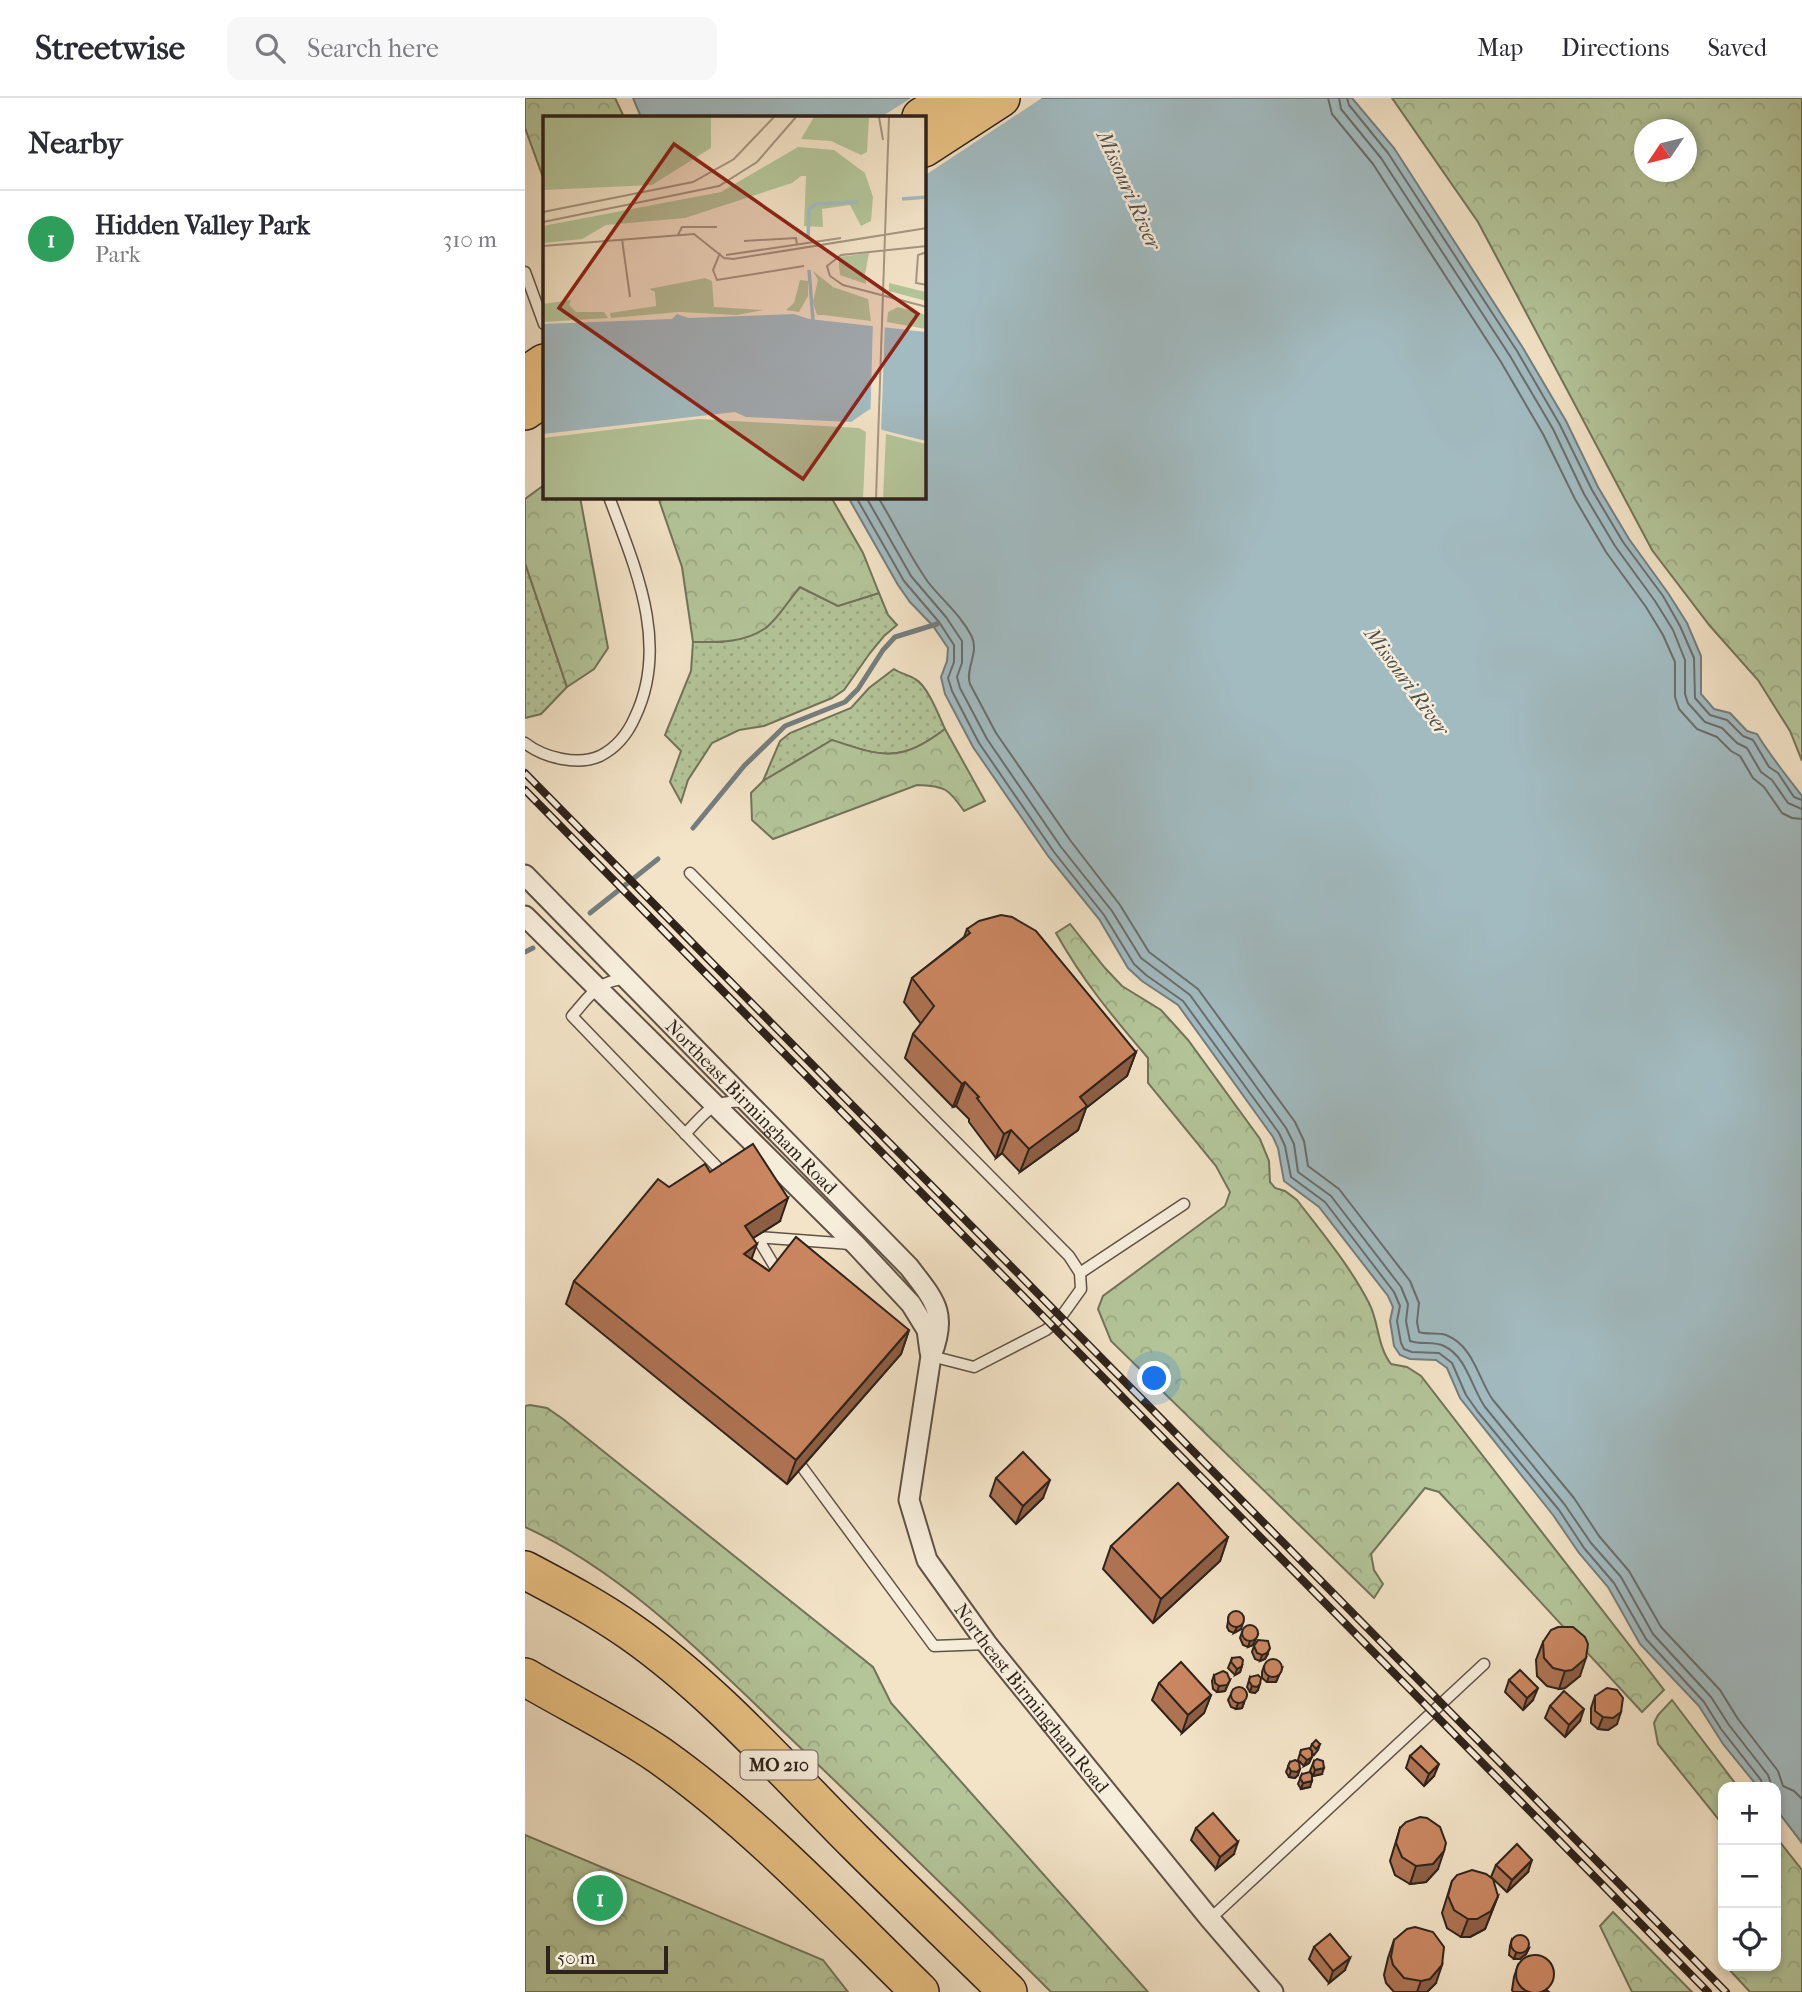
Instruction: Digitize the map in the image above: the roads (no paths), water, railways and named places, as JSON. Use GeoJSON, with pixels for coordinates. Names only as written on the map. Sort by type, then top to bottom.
{"type":"FeatureCollection","features":[{"type":"Feature","properties":{"kind":"highway"},"geometry":{"type":"LineString","coordinates":[[923,116],[951,98]]}},
{"type":"Feature","properties":{"kind":"highway"},"geometry":{"type":"LineString","coordinates":[[926,147],[1002,98]]}},
{"type":"Feature","properties":{"kind":"highway"},"geometry":{"type":"LineString","coordinates":[[525,376],[543,364]]}},
{"type":"Feature","properties":{"kind":"highway"},"geometry":{"type":"LineString","coordinates":[[525,411],[543,399]]}},
{"type":"Feature","properties":{"kind":"highway","name":"MO 210"},"geometry":{"type":"LineString","coordinates":[[525,1570],[593,1607],[632,1633],[682,1673],[736,1721],[1008,1992]]}},
{"type":"Feature","properties":{"kind":"highway"},"geometry":{"type":"LineString","coordinates":[[525,1677],[657,1754],[705,1790],[772,1848],[920,1992]]}},
{"type":"Feature","properties":{"kind":"street","name":"Northeast Birmingham Road"},"geometry":{"type":"LineString","coordinates":[[525,875],[909,1267],[933,1299],[939,1316],[939,1336],[931,1356],[909,1500],[927,1560],[987,1644],[1210,1919],[1273,1992]]}},
{"type":"Feature","properties":{"kind":"street","name":"Northeast Birmingham Road"},"geometry":{"type":"LineString","coordinates":[[525,916],[855,1244],[911,1304],[926,1330],[931,1356]]}},
{"type":"Feature","properties":{"kind":"lane"},"geometry":{"type":"LineString","coordinates":[[525,272],[543,321]]}},
{"type":"Feature","properties":{"kind":"lane"},"geometry":{"type":"LineString","coordinates":[[525,743],[554,756],[575,761],[590,760],[606,753],[621,741],[633,723],[645,696],[650,668],[650,630],[633,562],[610,499]]}},
{"type":"Feature","properties":{"kind":"lane"},"geometry":{"type":"LineString","coordinates":[[690,873],[1069,1256],[1080,1273],[1081,1289],[1061,1317],[1046,1330],[974,1367],[931,1356]]}},
{"type":"Feature","properties":{"kind":"lane"},"geometry":{"type":"LineString","coordinates":[[626,979],[610,980],[597,988],[572,1016],[719,1169],[732,1192]]}},
{"type":"Feature","properties":{"kind":"lane"},"geometry":{"type":"LineString","coordinates":[[685,1134],[715,1104],[730,1100],[747,1102]]}},
{"type":"Feature","properties":{"kind":"lane"},"geometry":{"type":"LineString","coordinates":[[1080,1273],[1184,1204]]}},
{"type":"Feature","properties":{"kind":"lane"},"geometry":{"type":"LineString","coordinates":[[745,1215],[778,1272]]}},
{"type":"Feature","properties":{"kind":"lane"},"geometry":{"type":"LineString","coordinates":[[757,1237],[855,1244]]}},
{"type":"Feature","properties":{"kind":"lane"},"geometry":{"type":"LineString","coordinates":[[802,1467],[934,1646],[987,1644]]}},
{"type":"Feature","properties":{"kind":"lane"},"geometry":{"type":"LineString","coordinates":[[1210,1919],[1484,1664]]}},
{"type":"Feature","properties":{"kind":"water","name":"Missouri River"},"geometry":{"type":"Polygon","coordinates":[[[633,98],[1352,98],[1394,148],[1523,348],[1566,421],[1598,487],[1629,539],[1687,623],[1701,656],[1701,694],[1714,709],[1730,713],[1747,731],[1757,734],[1802,796],[1802,1843],[1781,1816],[1781,1782],[1754,1782],[1723,1744],[1699,1706],[1640,1644],[1608,1587],[1460,1398],[1447,1368],[1436,1360],[1410,1359],[1400,1355],[1394,1346],[1390,1321],[1393,1307],[1388,1296],[1319,1207],[1284,1181],[1278,1148],[1273,1137],[1178,1005],[1142,981],[1128,968],[1099,919],[1048,856],[973,747],[945,694],[941,677],[948,648],[898,585],[849,499],[926,499],[926,116],[641,116],[633,98]]]}},
{"type":"Feature","properties":{"kind":"waterway"},"geometry":{"type":"LineString","coordinates":[[693,828],[744,766],[785,726],[845,702],[858,689],[883,650],[895,637],[937,624]]}},
{"type":"Feature","properties":{"kind":"waterway"},"geometry":{"type":"LineString","coordinates":[[590,913],[658,859]]}},
{"type":"Feature","properties":{"kind":"waterway"},"geometry":{"type":"LineString","coordinates":[[525,952],[533,948]]}},
{"type":"Feature","properties":{"kind":"railway"},"geometry":{"type":"LineString","coordinates":[[525,773],[1726,1992]]}},
{"type":"Feature","properties":{"kind":"railway"},"geometry":{"type":"LineString","coordinates":[[525,790],[1708,1992]]}},
{"type":"Feature","properties":{"kind":"place","name":"Hidden Valley Park"},"geometry":{"type":"Point","coordinates":[600,1898]}}]}
